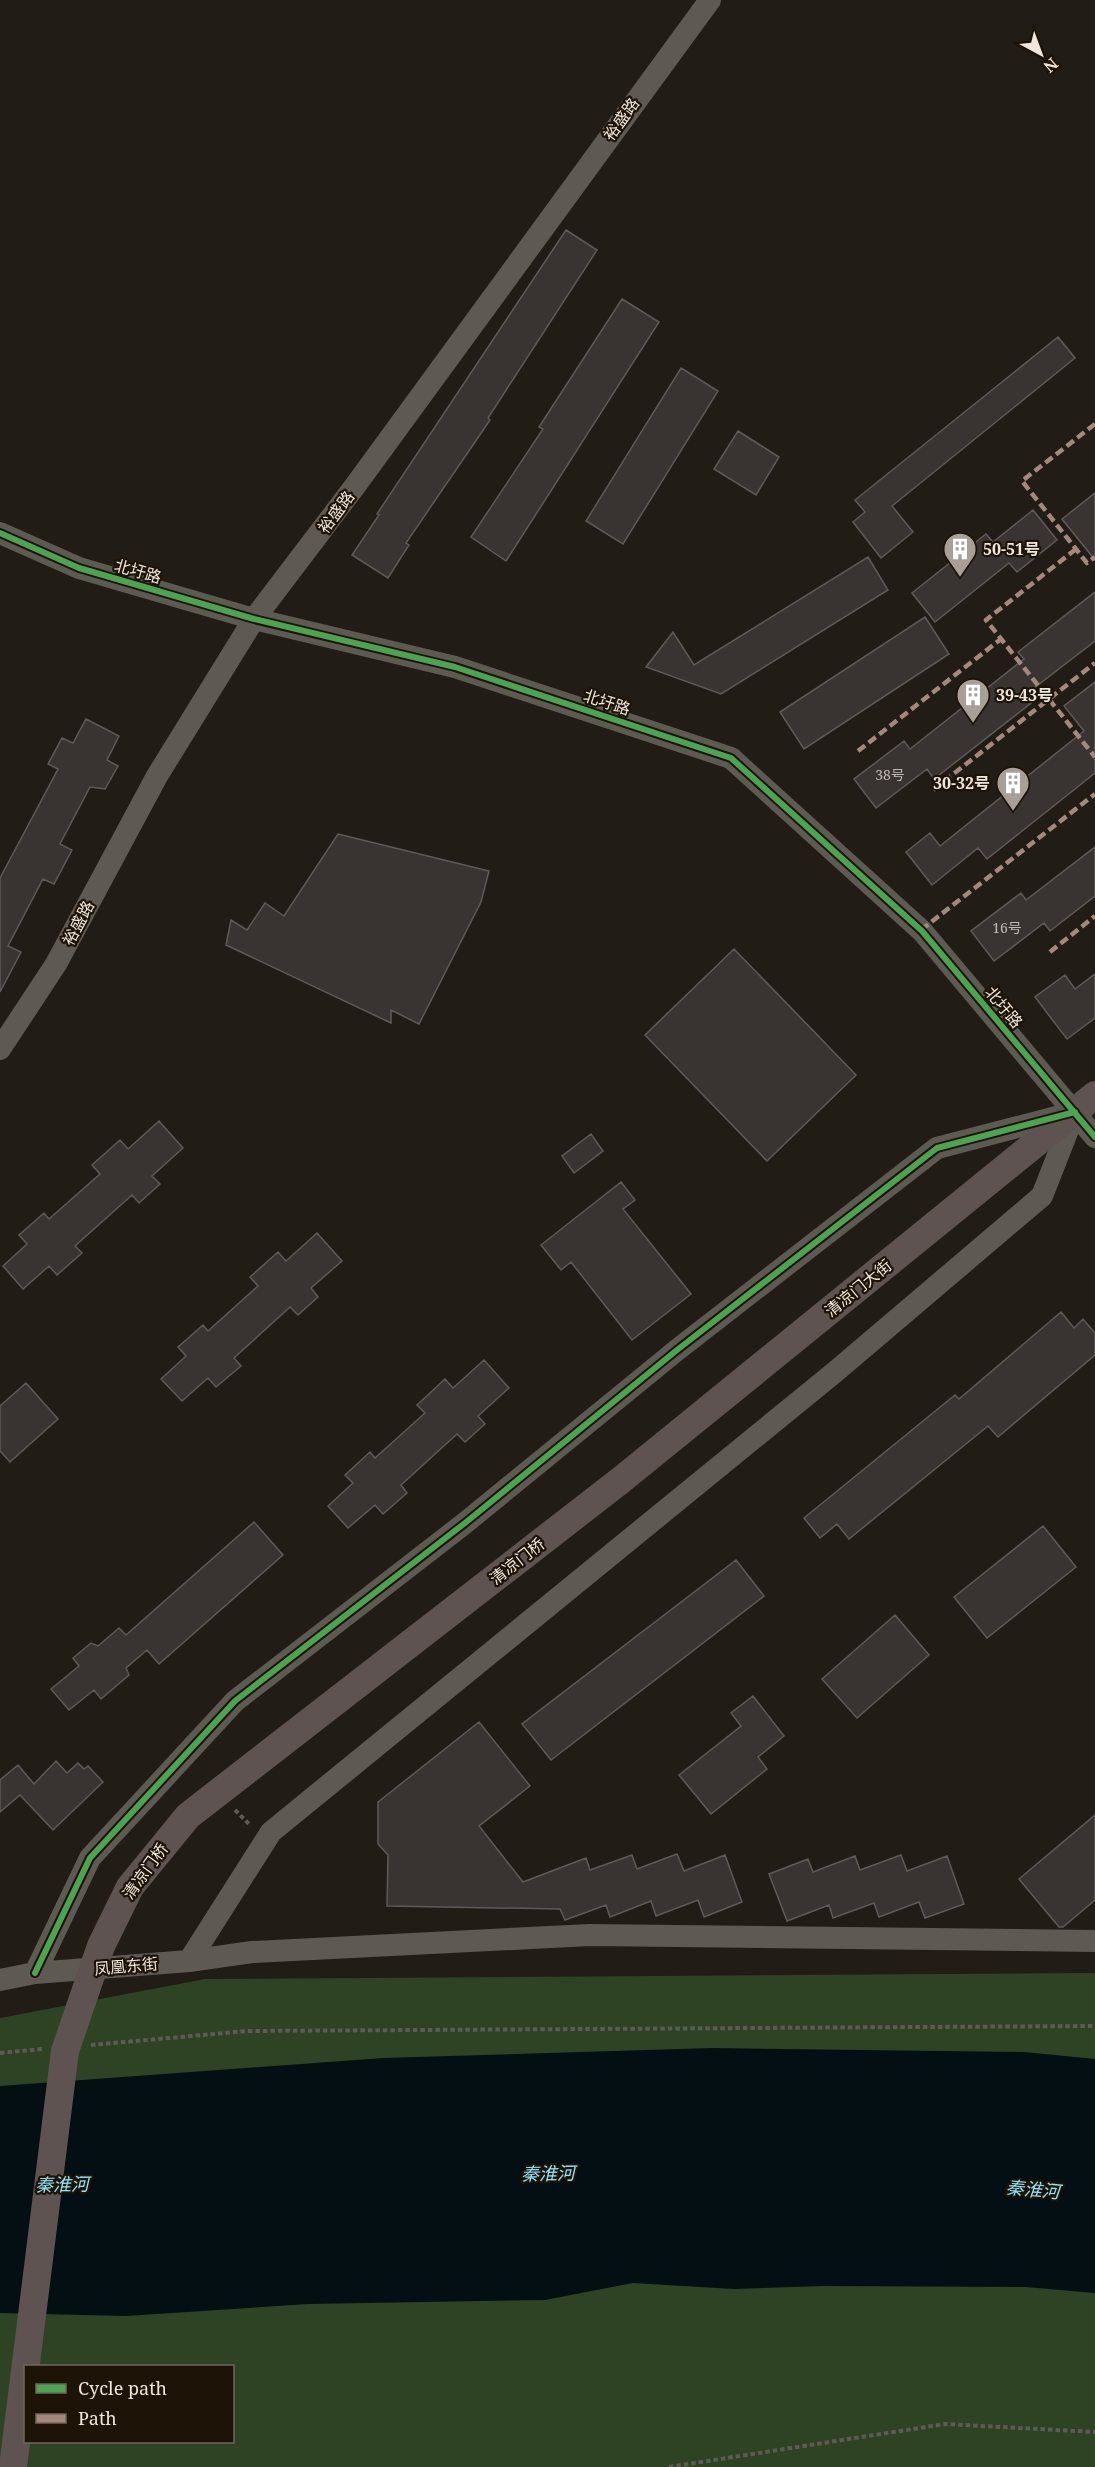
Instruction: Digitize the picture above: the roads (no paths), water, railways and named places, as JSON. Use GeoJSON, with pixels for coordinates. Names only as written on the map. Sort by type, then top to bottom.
{"type":"FeatureCollection","features":[{"type":"Feature","properties":{"kind":"main road","name":"清凉门大街"},"geometry":{"type":"LineString","coordinates":[[621,1480],[1085,1103]]}},
{"type":"Feature","properties":{"kind":"main road","name":"清凉门桥"},"geometry":{"type":"LineString","coordinates":[[26,2365],[65,2051],[101,1946],[130,1887],[188,1816],[621,1480]]}},
{"type":"Feature","properties":{"kind":"main road","name":"清凉门桥"},"geometry":{"type":"LineString","coordinates":[[13,2467],[24,2379]]}},
{"type":"Feature","properties":{"kind":"street","name":"裕盛路"},"geometry":{"type":"LineString","coordinates":[[0,1049],[56,964],[157,776],[254,619],[355,486],[710,0]]}},
{"type":"Feature","properties":{"kind":"street","name":"北圩路"},"geometry":{"type":"LineString","coordinates":[[0,533],[79,568],[254,619],[455,667],[731,758],[922,931],[1085,1103],[1095,1137]]}},
{"type":"Feature","properties":{"kind":"street"},"geometry":{"type":"LineString","coordinates":[[189,1961],[271,1832],[835,1372],[1042,1196],[1085,1103]]}},
{"type":"Feature","properties":{"kind":"street"},"geometry":{"type":"LineString","coordinates":[[35,1974],[90,1858],[235,1701],[465,1523],[677,1350],[937,1148],[1085,1103]]}},
{"type":"Feature","properties":{"kind":"street","name":"凤凰东街"},"geometry":{"type":"LineString","coordinates":[[0,1980],[35,1974],[189,1961],[252,1952],[590,1935],[1095,1941]]}},
{"type":"Feature","properties":{"kind":"water","name":"秦淮河"},"geometry":{"type":"Polygon","coordinates":[[[712,2048],[1024,2052],[1095,2059],[1095,2293],[1026,2287],[823,2286],[734,2289],[633,2283],[545,2300],[308,2304],[126,2316],[0,2313],[0,2086],[383,2058],[712,2048]]]}},
{"type":"Feature","properties":{"kind":"place","name":"50-51号"},"geometry":{"type":"Point","coordinates":[960,578]}},
{"type":"Feature","properties":{"kind":"place","name":"39-43号"},"geometry":{"type":"Point","coordinates":[973,724]}},
{"type":"Feature","properties":{"kind":"place","name":"30-32号"},"geometry":{"type":"Point","coordinates":[1013,812]}}]}
